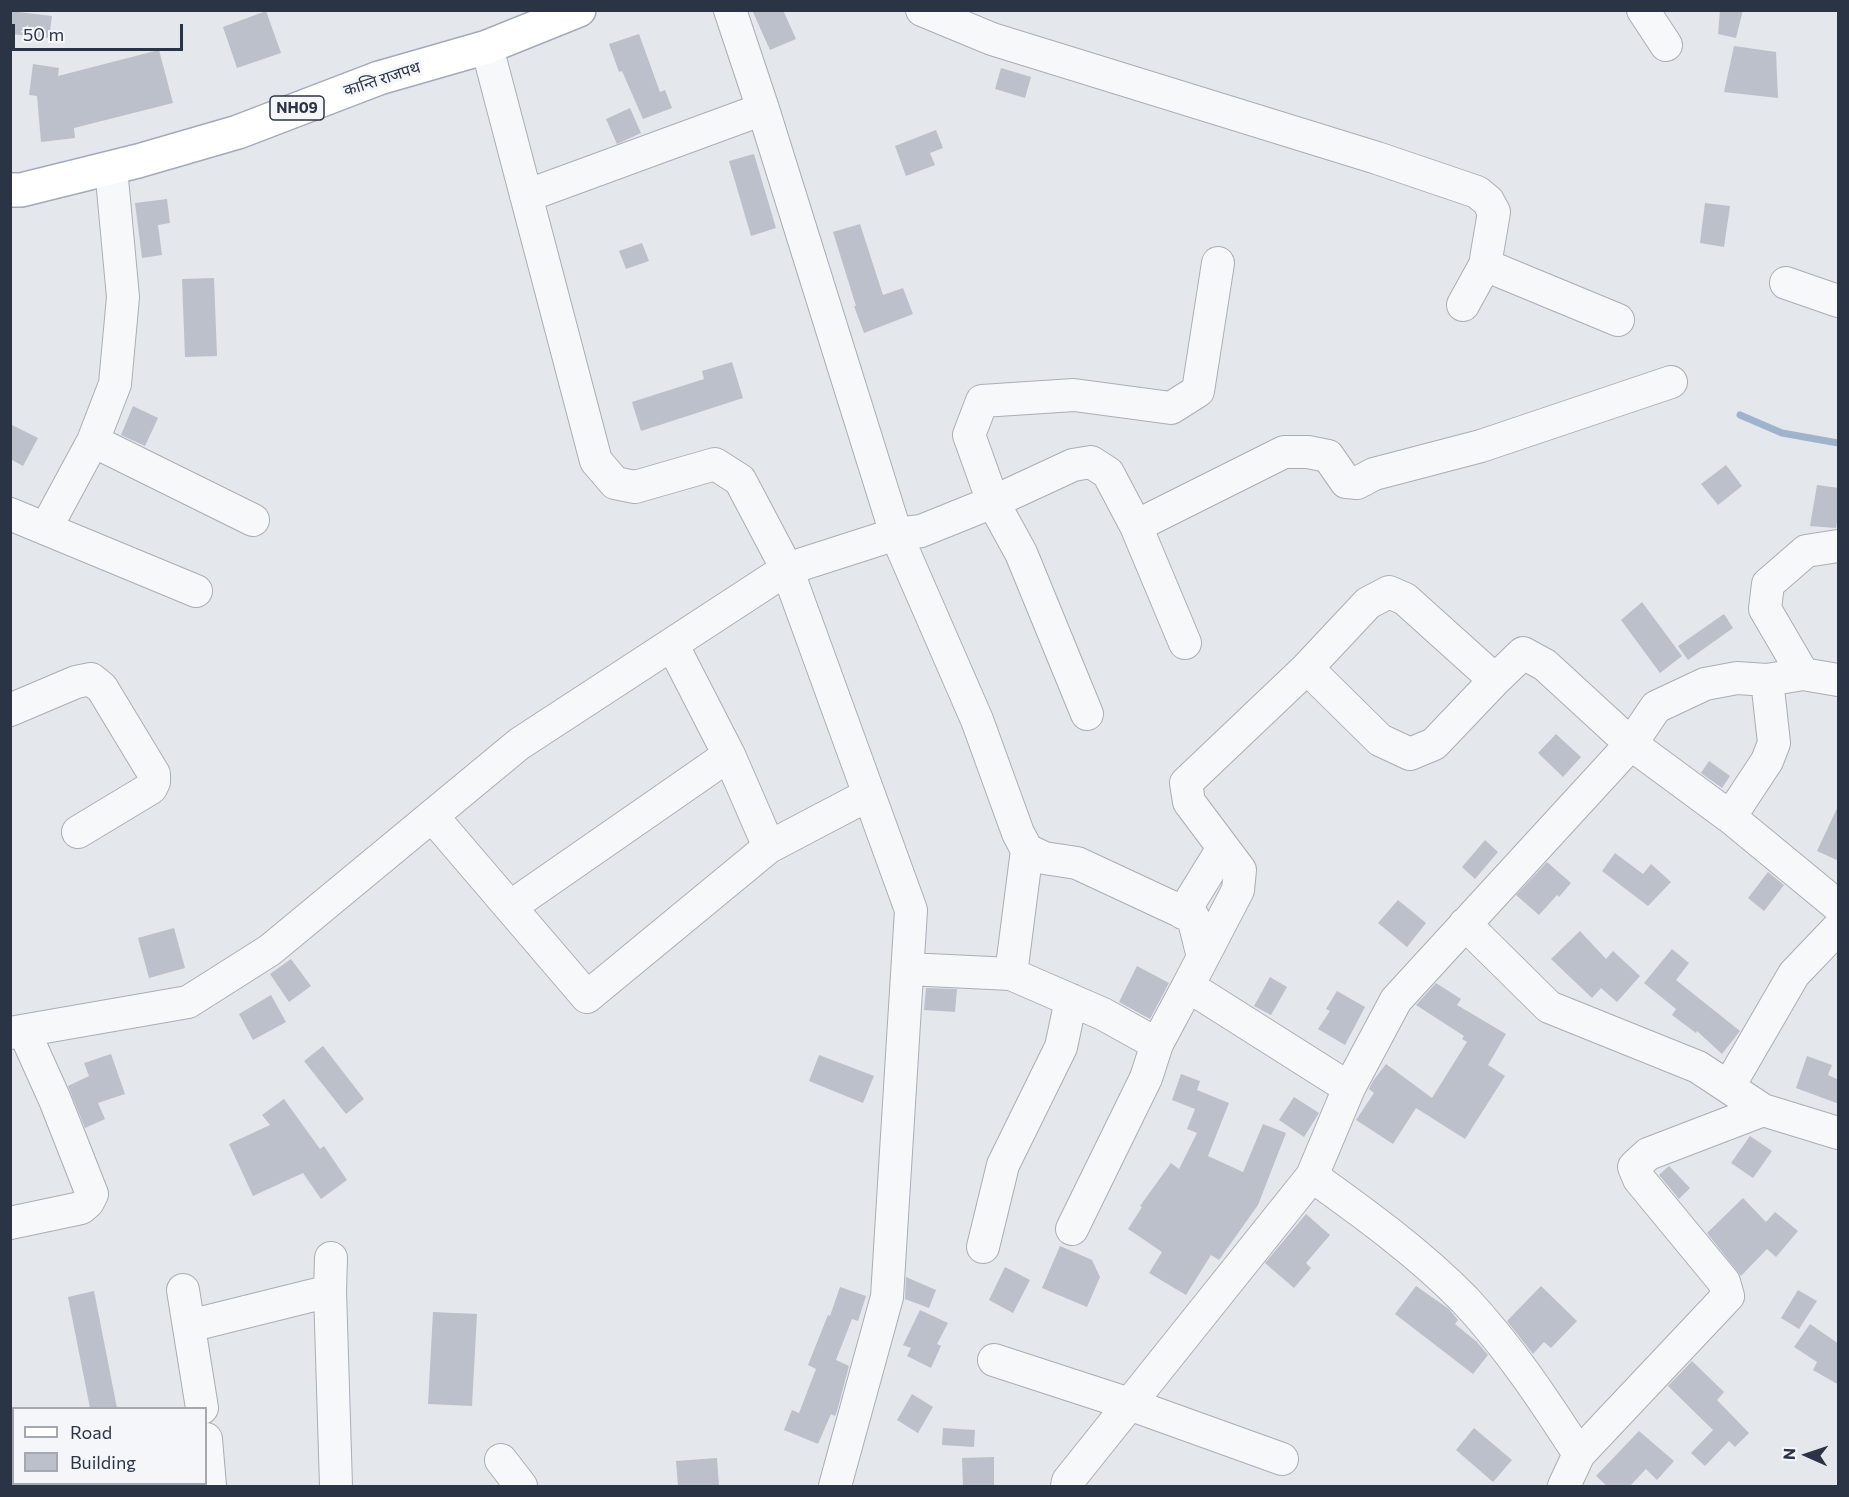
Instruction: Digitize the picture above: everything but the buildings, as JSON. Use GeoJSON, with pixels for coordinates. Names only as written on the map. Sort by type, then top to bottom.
{"type":"FeatureCollection","features":[{"type":"Feature","properties":{"kind":"main road","name":"कान्ति राजपथ"},"geometry":{"type":"LineString","coordinates":[[10,190],[21,190],[111,168],[238,132],[379,78],[487,47],[579,10]]}},
{"type":"Feature","properties":{"kind":"street"},"geometry":{"type":"LineString","coordinates":[[730,10],[896,534],[977,720],[1018,833],[1027,850],[1011,975]]}},
{"type":"Feature","properties":{"kind":"street"},"geometry":{"type":"LineString","coordinates":[[922,10],[992,39],[1377,158],[1477,192],[1488,201],[1494,212],[1485,266],[1463,305]]}},
{"type":"Feature","properties":{"kind":"street"},"geometry":{"type":"LineString","coordinates":[[1643,10],[1666,45]]}},
{"type":"Feature","properties":{"kind":"street"},"geometry":{"type":"LineString","coordinates":[[487,47],[596,462],[615,483],[635,488],[716,464],[740,480],[787,569],[867,795],[911,910],[887,1297],[835,1486]]}},
{"type":"Feature","properties":{"kind":"street"},"geometry":{"type":"LineString","coordinates":[[526,196],[763,109]]}},
{"type":"Feature","properties":{"kind":"street"},"geometry":{"type":"LineString","coordinates":[[46,528],[93,441],[115,384],[123,297],[111,168]]}},
{"type":"Feature","properties":{"kind":"street"},"geometry":{"type":"LineString","coordinates":[[1086,714],[1021,553],[993,502],[969,435],[981,401],[1074,395],[1171,408],[1198,391],[1218,263]]}},
{"type":"Feature","properties":{"kind":"street"},"geometry":{"type":"LineString","coordinates":[[1485,266],[1618,320]]}},
{"type":"Feature","properties":{"kind":"street"},"geometry":{"type":"LineString","coordinates":[[1786,283],[1839,301]]}},
{"type":"Feature","properties":{"kind":"street"},"geometry":{"type":"LineString","coordinates":[[1136,526],[1284,452],[1308,452],[1328,456],[1346,482],[1357,483],[1374,474],[1481,446],[1671,382]]}},
{"type":"Feature","properties":{"kind":"street"},"geometry":{"type":"LineString","coordinates":[[93,441],[253,520]]}},
{"type":"Feature","properties":{"kind":"street"},"geometry":{"type":"LineString","coordinates":[[10,1223],[81,1209],[92,1194],[55,1100],[17,1032],[188,1002],[270,950],[519,744],[787,569],[896,534],[921,531],[993,502],[1073,465],[1091,462],[1108,473],[1136,526],[1185,643]]}},
{"type":"Feature","properties":{"kind":"street"},"geometry":{"type":"LineString","coordinates":[[10,513],[196,591]]}},
{"type":"Feature","properties":{"kind":"street"},"geometry":{"type":"LineString","coordinates":[[1803,674],[1765,609],[1768,584],[1806,550],[1839,546]]}},
{"type":"Feature","properties":{"kind":"street"},"geometry":{"type":"LineString","coordinates":[[1072,1229],[1146,1078],[1157,1044],[1238,890],[1240,870],[1189,802],[1186,783],[1307,668],[1368,603],[1389,592],[1405,599],[1495,680]]}},
{"type":"Feature","properties":{"kind":"street"},"geometry":{"type":"LineString","coordinates":[[672,644],[729,755],[769,847]]}},
{"type":"Feature","properties":{"kind":"street"},"geometry":{"type":"LineString","coordinates":[[1307,668],[1380,740],[1410,754],[1434,744],[1523,653],[1545,665],[1630,744],[1730,817],[1839,906]]}},
{"type":"Feature","properties":{"kind":"street"},"geometry":{"type":"LineString","coordinates":[[1067,1486],[1068,1480],[1312,1176],[1349,1088],[1396,1000],[1630,744],[1656,707],[1705,684],[1737,678],[1767,680],[1803,674],[1839,680]]}},
{"type":"Feature","properties":{"kind":"street"},"geometry":{"type":"LineString","coordinates":[[10,710],[76,682],[91,679],[102,688],[154,774],[151,788],[78,832]]}},
{"type":"Feature","properties":{"kind":"street"},"geometry":{"type":"LineString","coordinates":[[1730,817],[1767,761],[1774,743],[1767,680]]}},
{"type":"Feature","properties":{"kind":"street"},"geometry":{"type":"LineString","coordinates":[[510,907],[729,755]]}},
{"type":"Feature","properties":{"kind":"street"},"geometry":{"type":"LineString","coordinates":[[432,816],[586,998],[769,847],[867,795]]}},
{"type":"Feature","properties":{"kind":"street"},"geometry":{"type":"LineString","coordinates":[[1183,913],[1223,848]]}},
{"type":"Feature","properties":{"kind":"street"},"geometry":{"type":"LineString","coordinates":[[1027,850],[1044,858],[1077,863],[1193,917],[1203,957]]}},
{"type":"Feature","properties":{"kind":"street"},"geometry":{"type":"LineString","coordinates":[[1465,924],[1549,1007],[1698,1067],[1730,1086],[1763,1110],[1839,1132]]}},
{"type":"Feature","properties":{"kind":"street"},"geometry":{"type":"LineString","coordinates":[[1730,1086],[1794,974],[1839,928]]}},
{"type":"Feature","properties":{"kind":"street"},"geometry":{"type":"LineString","coordinates":[[908,969],[1011,975],[1102,1014],[1157,1044]]}},
{"type":"Feature","properties":{"kind":"street"},"geometry":{"type":"LineString","coordinates":[[1188,986],[1349,1088]]}},
{"type":"Feature","properties":{"kind":"street"},"geometry":{"type":"LineString","coordinates":[[983,1247],[1003,1165],[1061,1047],[1071,1000]]}},
{"type":"Feature","properties":{"kind":"street"},"geometry":{"type":"LineString","coordinates":[[1564,1486],[1579,1454],[1728,1296],[1724,1282],[1639,1179],[1635,1167],[1648,1154],[1763,1110]]}},
{"type":"Feature","properties":{"kind":"street"},"geometry":{"type":"LineString","coordinates":[[1312,1176],[1388,1231],[1464,1300],[1527,1374],[1579,1454]]}},
{"type":"Feature","properties":{"kind":"street"},"geometry":{"type":"LineString","coordinates":[[331,1258],[336,1486]]}},
{"type":"Feature","properties":{"kind":"street"},"geometry":{"type":"LineString","coordinates":[[183,1290],[202,1407]]}},
{"type":"Feature","properties":{"kind":"street"},"geometry":{"type":"LineString","coordinates":[[189,1326],[330,1291]]}},
{"type":"Feature","properties":{"kind":"street"},"geometry":{"type":"LineString","coordinates":[[994,1360],[1129,1404],[1282,1459]]}},
{"type":"Feature","properties":{"kind":"street"},"geometry":{"type":"LineString","coordinates":[[207,1451],[210,1486]]}},
{"type":"Feature","properties":{"kind":"street"},"geometry":{"type":"LineString","coordinates":[[501,1460],[521,1486]]}},
{"type":"Feature","properties":{"kind":"waterway"},"geometry":{"type":"LineString","coordinates":[[1740,415],[1782,433],[1838,443]]}}]}
